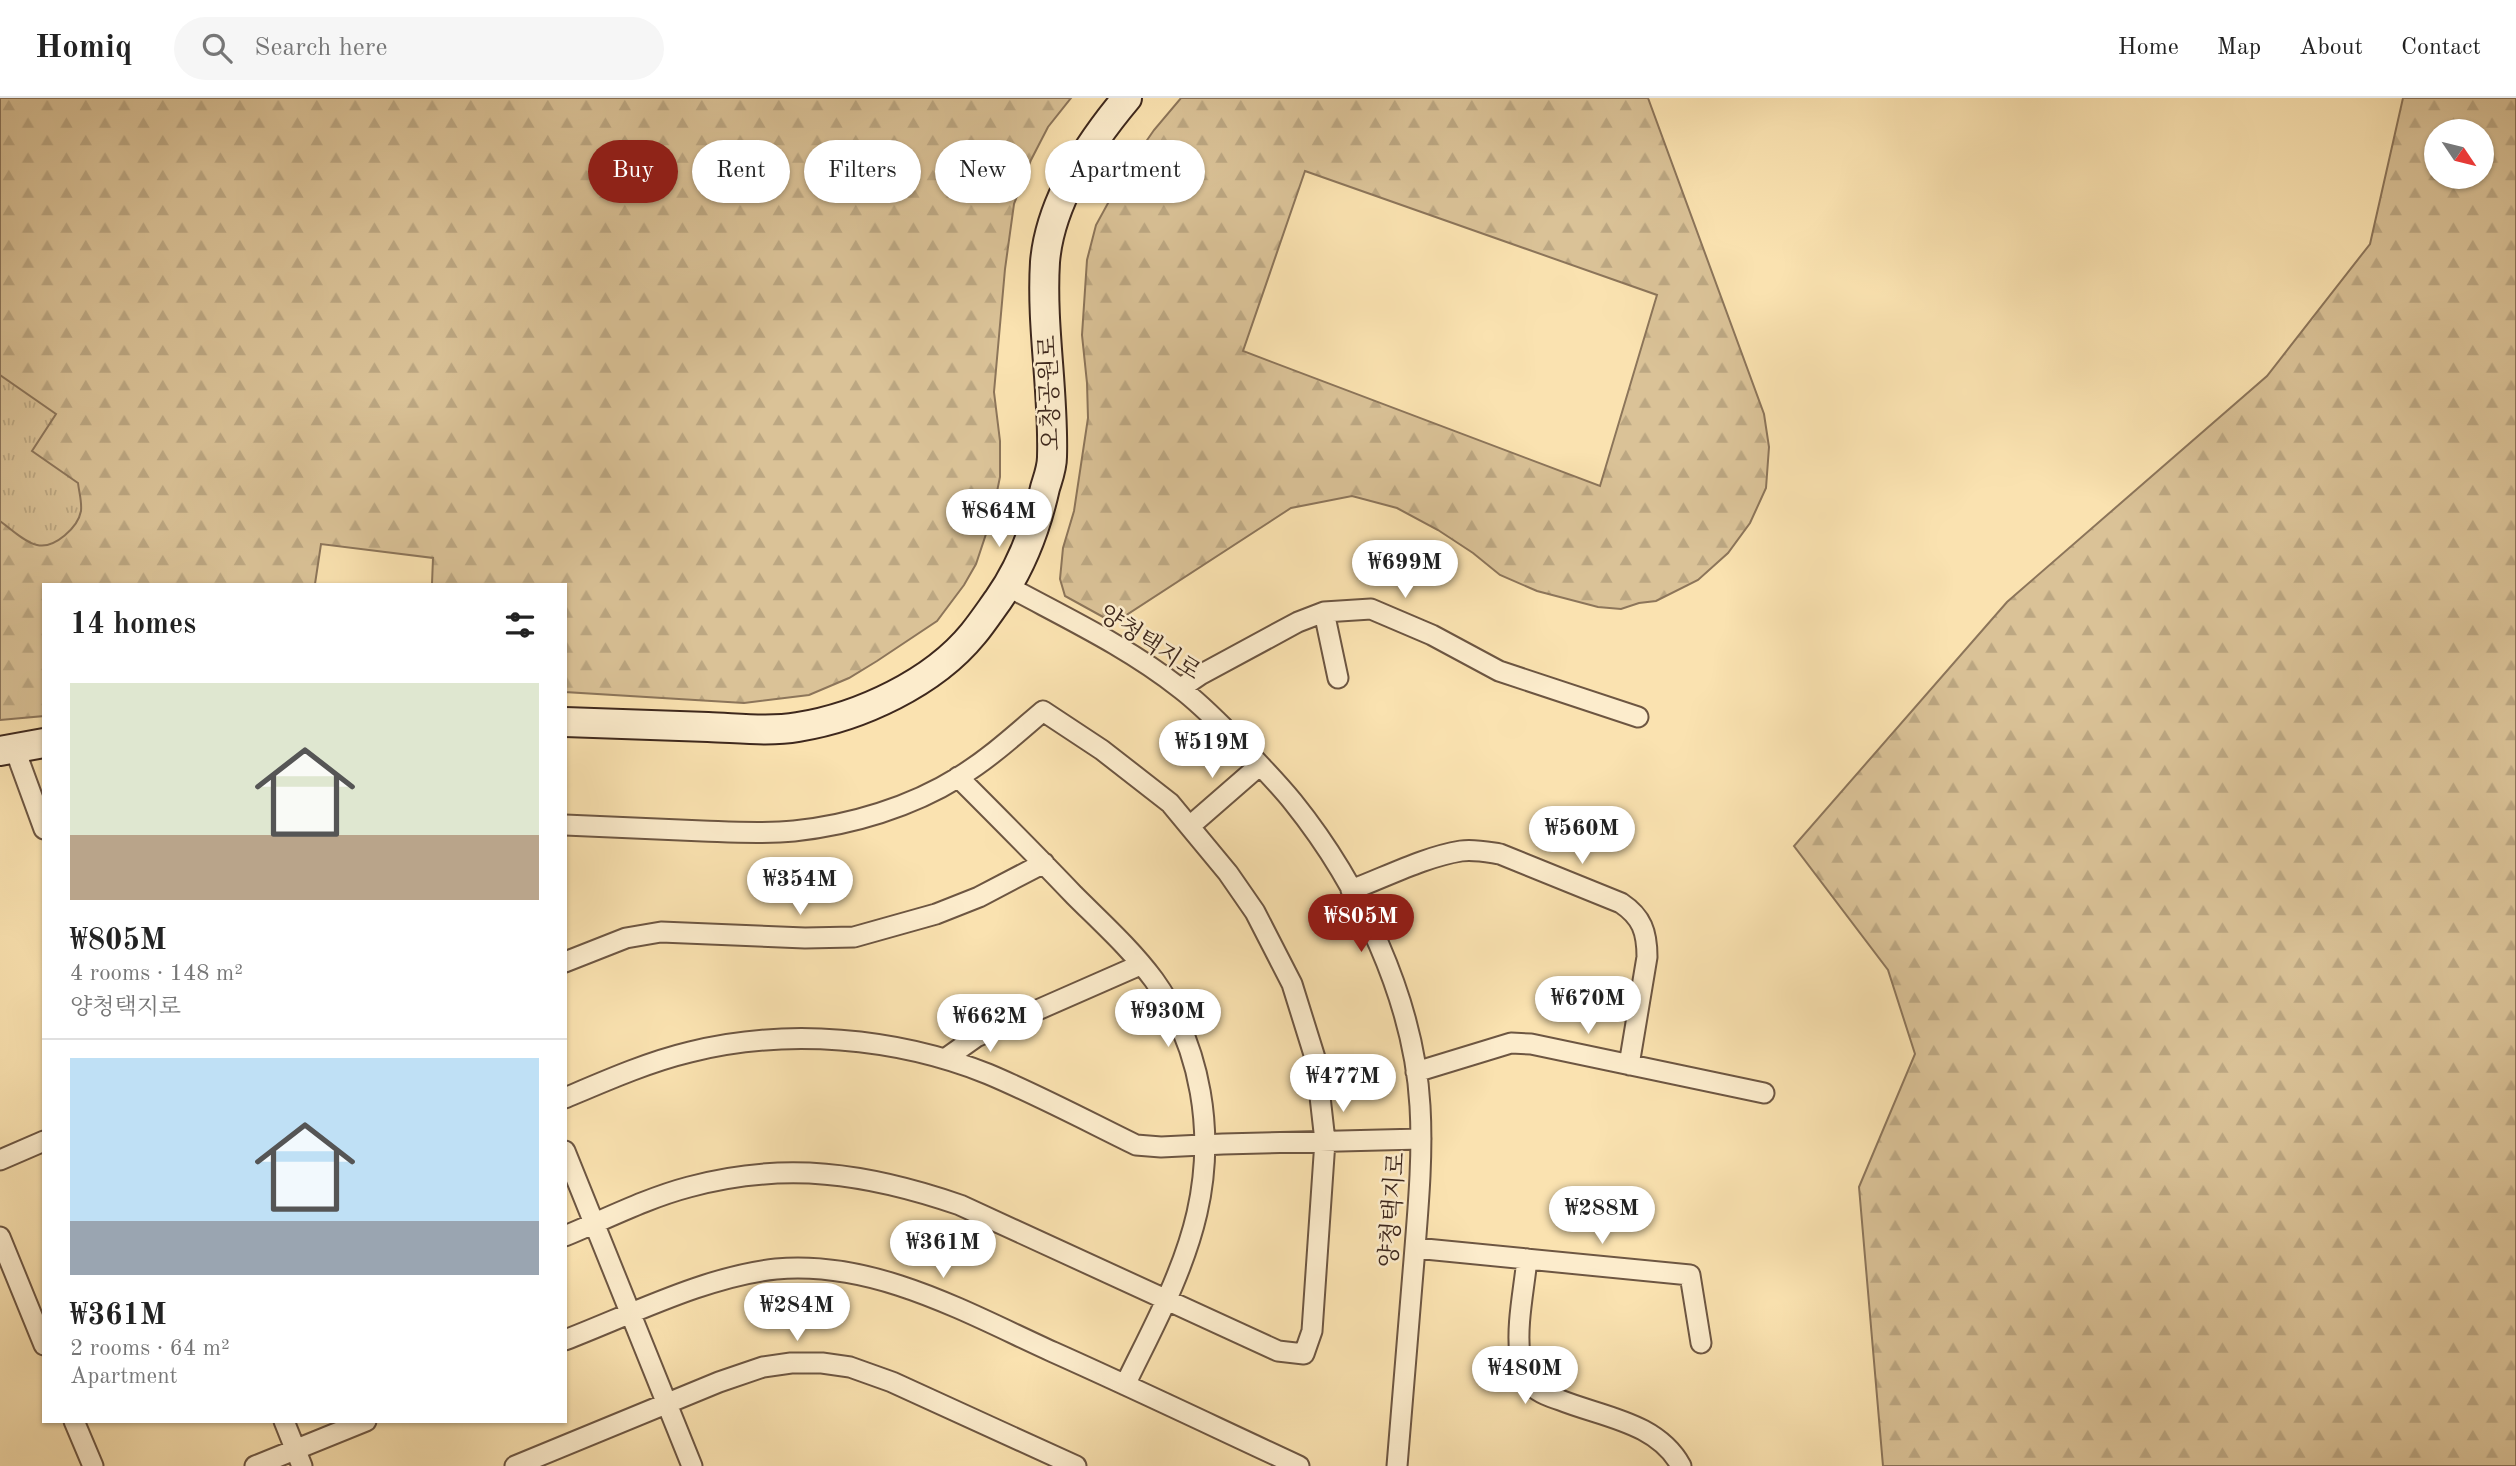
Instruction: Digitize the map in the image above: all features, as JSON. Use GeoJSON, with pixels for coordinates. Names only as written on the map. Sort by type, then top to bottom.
{"type":"FeatureCollection","features":[{"type":"Feature","properties":{"kind":"street","name":"오창공원로"},"geometry":{"type":"LineString","coordinates":[[567,722],[757,730],[796,727],[844,716],[909,686],[946,660],[972,635],[1007,586],[1026,552],[1040,513],[1052,462],[1045,258],[1053,225],[1079,164],[1100,131],[1127,98]]}},
{"type":"Feature","properties":{"kind":"street","name":"양청택지로"},"geometry":{"type":"LineString","coordinates":[[1007,586],[1125,651],[1181,688],[1208,712],[1293,802],[1335,862],[1371,926],[1393,981],[1410,1038],[1416,1072],[1421,1139],[1397,1466]]}},
{"type":"Feature","properties":{"kind":"street"},"geometry":{"type":"LineString","coordinates":[[1181,688],[1298,622],[1324,612],[1371,609],[1432,635],[1499,671],[1638,717]]}},
{"type":"Feature","properties":{"kind":"street"},"geometry":{"type":"LineString","coordinates":[[1324,612],[1338,678]]}},
{"type":"Feature","properties":{"kind":"street"},"geometry":{"type":"LineString","coordinates":[[567,825],[745,832],[792,831],[834,825],[917,798],[958,777],[996,752],[1043,711],[1137,776],[1170,803],[1228,873],[1255,912],[1292,984],[1316,1061],[1325,1141],[1312,1331],[1304,1354],[1278,1351],[960,1205],[911,1188],[864,1178],[772,1172],[729,1178],[687,1187],[567,1235]]}},
{"type":"Feature","properties":{"kind":"street"},"geometry":{"type":"LineString","coordinates":[[42,743],[7,749],[42,826]]}},
{"type":"Feature","properties":{"kind":"street"},"geometry":{"type":"LineString","coordinates":[[1190,826],[1260,765]]}},
{"type":"Feature","properties":{"kind":"street"},"geometry":{"type":"LineString","coordinates":[[958,777],[1044,863],[1153,979],[1174,1012],[1191,1052],[1201,1090],[1204,1145],[1204,1168],[1197,1212],[1180,1266],[1125,1385]]}},
{"type":"Feature","properties":{"kind":"street"},"geometry":{"type":"LineString","coordinates":[[1351,890],[1442,855],[1463,850],[1481,850],[1500,854],[1621,903],[1633,911],[1642,923],[1647,939],[1647,957],[1629,1065]]}},
{"type":"Feature","properties":{"kind":"street"},"geometry":{"type":"LineString","coordinates":[[567,961],[626,937],[662,932],[805,938],[854,937],[936,914],[990,891],[1044,863]]}},
{"type":"Feature","properties":{"kind":"street"},"geometry":{"type":"LineString","coordinates":[[945,1059],[976,1037],[1140,965]]}},
{"type":"Feature","properties":{"kind":"street"},"geometry":{"type":"LineString","coordinates":[[567,1097],[690,1052],[778,1039],[835,1041],[890,1046],[945,1059],[988,1074],[1136,1145],[1161,1147],[1421,1139]]}},
{"type":"Feature","properties":{"kind":"street"},"geometry":{"type":"LineString","coordinates":[[1416,1072],[1511,1043],[1531,1044],[1764,1093]]}},
{"type":"Feature","properties":{"kind":"street"},"geometry":{"type":"LineString","coordinates":[[0,1160],[42,1143]]}},
{"type":"Feature","properties":{"kind":"street"},"geometry":{"type":"LineString","coordinates":[[567,1156],[692,1466]]}},
{"type":"Feature","properties":{"kind":"street"},"geometry":{"type":"LineString","coordinates":[[0,1237],[42,1340]]}},
{"type":"Feature","properties":{"kind":"street"},"geometry":{"type":"LineString","coordinates":[[1415,1248],[1690,1275],[1701,1343]]}},
{"type":"Feature","properties":{"kind":"street"},"geometry":{"type":"LineString","coordinates":[[1527,1259],[1520,1356],[1525,1376],[1533,1388],[1569,1404],[1642,1428],[1660,1441],[1681,1466]]}},
{"type":"Feature","properties":{"kind":"street"},"geometry":{"type":"LineString","coordinates":[[567,1339],[704,1286],[739,1276],[777,1269],[853,1273],[930,1296],[1299,1466]]}},
{"type":"Feature","properties":{"kind":"street"},"geometry":{"type":"LineString","coordinates":[[515,1466],[719,1382],[763,1367],[791,1363],[850,1367],[892,1382],[1076,1466]]}},
{"type":"Feature","properties":{"kind":"street"},"geometry":{"type":"LineString","coordinates":[[75,1423],[93,1466]]}},
{"type":"Feature","properties":{"kind":"street"},"geometry":{"type":"LineString","coordinates":[[285,1423],[298,1458]]}},
{"type":"Feature","properties":{"kind":"street"},"geometry":{"type":"LineString","coordinates":[[255,1466],[298,1458],[362,1423]]}},
{"type":"Feature","properties":{"kind":"green space"},"geometry":{"type":"Polygon","coordinates":[[[0,98],[1071,98],[1048,127],[1031,160],[1031,140],[935,140],[935,203],[1014,203],[1005,269],[994,392],[1000,441],[1000,477],[992,516],[976,564],[937,621],[849,678],[809,695],[744,703],[567,692],[567,583],[432,583],[433,558],[321,544],[315,583],[42,583],[42,716],[0,720],[0,98]]]}},
{"type":"Feature","properties":{"kind":"green space"},"geometry":{"type":"Polygon","coordinates":[[[1181,98],[1648,98],[1764,414],[1769,447],[1766,488],[1750,523],[1728,553],[1698,580],[1656,601],[1621,609],[1598,607],[1537,591],[1500,575],[1438,530],[1397,508],[1352,496],[1291,508],[1114,623],[1065,596],[1060,579],[1063,548],[1074,511],[1088,418],[1082,335],[1087,260],[1096,225],[1108,203],[1205,203],[1205,140],[1147,140],[1181,98]],[[1305,171],[1243,351],[1600,486],[1657,295],[1305,171]]]}},
{"type":"Feature","properties":{"kind":"green space"},"geometry":{"type":"Polygon","coordinates":[[[2403,98],[2516,98],[2516,1466],[1883,1466],[1859,1187],[1915,1054],[1888,970],[1794,846],[2007,602],[2267,376],[2370,244],[2403,98]]]}},
{"type":"Feature","properties":{"kind":"green space"},"geometry":{"type":"Polygon","coordinates":[[[0,375],[56,414],[32,451],[78,483],[81,507],[79,517],[71,530],[51,544],[32,543],[0,521],[0,375]]]}}]}
